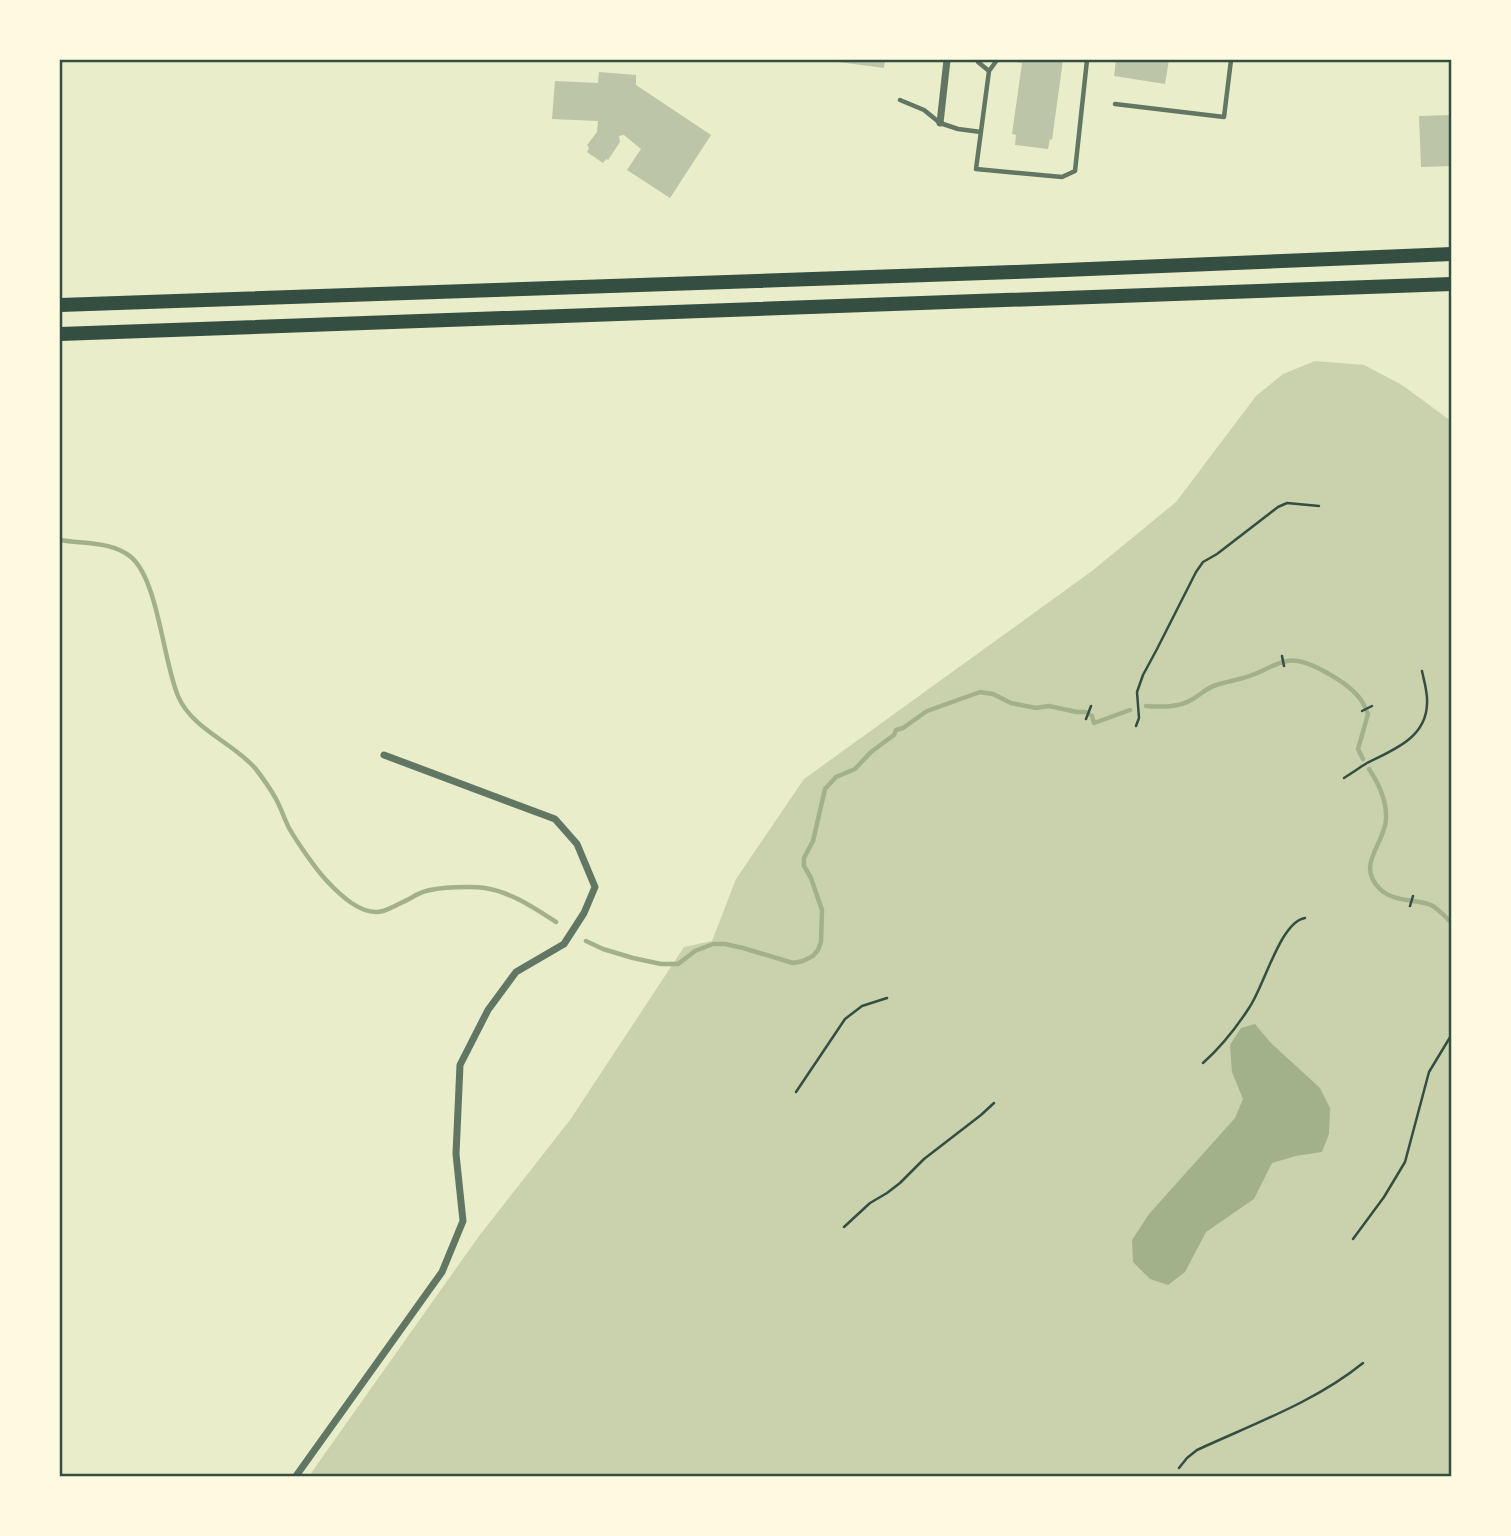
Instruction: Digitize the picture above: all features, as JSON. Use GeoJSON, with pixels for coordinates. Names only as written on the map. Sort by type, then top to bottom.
{"type":"FeatureCollection","features":[{"type":"Feature","properties":{"kind":"main road"},"geometry":{"type":"LineString","coordinates":[[60,305],[1451,254]]}},
{"type":"Feature","properties":{"kind":"main road"},"geometry":{"type":"LineString","coordinates":[[60,334],[1451,284]]}},
{"type":"Feature","properties":{"kind":"street"},"geometry":{"type":"LineString","coordinates":[[940,123],[947,60]]}},
{"type":"Feature","properties":{"kind":"street"},"geometry":{"type":"LineString","coordinates":[[296,1476],[442,1272],[463,1221],[456,1154],[460,1065],[488,1010],[516,972],[564,944],[583,914],[595,887],[577,844],[555,819],[384,755]]}},
{"type":"Feature","properties":{"kind":"lane"},"geometry":{"type":"LineString","coordinates":[[978,60],[989,71]]}},
{"type":"Feature","properties":{"kind":"lane"},"geometry":{"type":"LineString","coordinates":[[997,60],[989,71],[976,169],[1062,177],[1075,171],[1087,60]]}},
{"type":"Feature","properties":{"kind":"lane"},"geometry":{"type":"LineString","coordinates":[[1115,104],[1224,117],[1231,60]]}},
{"type":"Feature","properties":{"kind":"lane"},"geometry":{"type":"LineString","coordinates":[[900,100],[923,110],[940,123],[981,132]]}},
{"type":"Feature","properties":{"kind":"path"},"geometry":{"type":"LineString","coordinates":[[1136,726],[1139,718],[1138,692],[1147,665],[1203,562],[1278,507],[1287,503],[1319,506]]}},
{"type":"Feature","properties":{"kind":"path"},"geometry":{"type":"LineString","coordinates":[[1282,656],[1284,666]]}},
{"type":"Feature","properties":{"kind":"path"},"geometry":{"type":"LineString","coordinates":[[1344,778],[1402,746],[1421,726],[1427,712],[1428,700],[1422,671]]}},
{"type":"Feature","properties":{"kind":"path"},"geometry":{"type":"LineString","coordinates":[[1086,719],[1091,706]]}},
{"type":"Feature","properties":{"kind":"path"},"geometry":{"type":"LineString","coordinates":[[1362,711],[1372,706]]}},
{"type":"Feature","properties":{"kind":"path"},"geometry":{"type":"LineString","coordinates":[[1410,906],[1413,896]]}},
{"type":"Feature","properties":{"kind":"path"},"geometry":{"type":"LineString","coordinates":[[1203,1063],[1222,1044],[1249,1009],[1286,932],[1294,922],[1305,918]]}},
{"type":"Feature","properties":{"kind":"path"},"geometry":{"type":"LineString","coordinates":[[796,1091],[845,1019],[862,1006],[887,998]]}},
{"type":"Feature","properties":{"kind":"path"},"geometry":{"type":"LineString","coordinates":[[1353,1239],[1384,1197],[1405,1162],[1429,1072],[1451,1034]]}},
{"type":"Feature","properties":{"kind":"path"},"geometry":{"type":"LineString","coordinates":[[844,1227],[863,1208],[900,1183],[924,1159],[994,1102]]}},
{"type":"Feature","properties":{"kind":"path"},"geometry":{"type":"LineString","coordinates":[[1179,1468],[1197,1450],[1317,1394],[1363,1363]]}},
{"type":"Feature","properties":{"kind":"shaded area"},"geometry":{"type":"Polygon","coordinates":[[[1315,361],[1364,365],[1402,385],[1451,421],[1451,1476],[309,1476],[479,1236],[570,1120],[684,947],[712,941],[736,879],[804,779],[1092,571],[1176,502],[1256,396],[1283,374],[1315,361]]]}},
{"type":"Feature","properties":{"kind":"shaded area"},"geometry":{"type":"Polygon","coordinates":[[[1255,1024],[1271,1043],[1320,1088],[1330,1108],[1329,1134],[1322,1152],[1272,1163],[1254,1199],[1206,1232],[1185,1272],[1168,1285],[1150,1279],[1133,1262],[1132,1240],[1149,1214],[1235,1118],[1243,1099],[1232,1072],[1230,1045],[1241,1028],[1255,1024]]]}},
{"type":"Feature","properties":{"kind":"building"},"geometry":{"type":"Polygon","coordinates":[[[831,60],[885,60],[884,68],[831,60]]]}},
{"type":"Feature","properties":{"kind":"building"},"geometry":{"type":"Polygon","coordinates":[[[1010,60],[1063,60],[1052,140],[1050,139],[1048,149],[1015,145],[1016,135],[1012,134],[1022,63],[1010,60]]]}},
{"type":"Feature","properties":{"kind":"building"},"geometry":{"type":"Polygon","coordinates":[[[1116,60],[1169,60],[1165,84],[1114,76],[1116,60]]]}},
{"type":"Feature","properties":{"kind":"building"},"geometry":{"type":"Polygon","coordinates":[[[599,72],[636,75],[636,85],[711,135],[670,198],[627,170],[641,149],[624,135],[619,136],[620,142],[603,163],[587,152],[587,145],[597,132],[598,121],[552,119],[555,81],[598,83],[599,72]]]}},
{"type":"Feature","properties":{"kind":"building"},"geometry":{"type":"Polygon","coordinates":[[[1452,115],[1452,166],[1421,167],[1419,116],[1452,115]]]}},
{"type":"Feature","properties":{"kind":"waterway"},"geometry":{"type":"LineString","coordinates":[[60,540],[115,548],[131,557],[140,568],[154,602],[173,681],[184,708],[202,726],[255,768],[274,795],[301,847],[331,886],[344,898],[359,908],[375,912],[432,890],[485,888],[513,897],[556,922]]}},
{"type":"Feature","properties":{"kind":"waterway"},"geometry":{"type":"LineString","coordinates":[[1146,706],[1182,704],[1213,686],[1248,677],[1283,662],[1305,663],[1338,680],[1362,702],[1368,714],[1358,749],[1363,759]]}},
{"type":"Feature","properties":{"kind":"waterway"},"geometry":{"type":"LineString","coordinates":[[586,941],[603,949],[661,964],[678,964],[695,951],[713,944],[743,948],[793,963],[803,961],[813,956],[821,942],[822,910],[804,866],[804,858],[813,841],[825,789],[836,777],[855,769],[871,752],[894,735],[896,730],[927,711],[980,692],[1036,708],[1049,706],[1086,712],[1092,716],[1094,723],[1130,710]]}},
{"type":"Feature","properties":{"kind":"waterway"},"geometry":{"type":"LineString","coordinates":[[1369,769],[1382,793],[1386,812],[1384,828],[1371,863],[1373,880],[1391,896],[1431,905],[1452,923]]}}]}
